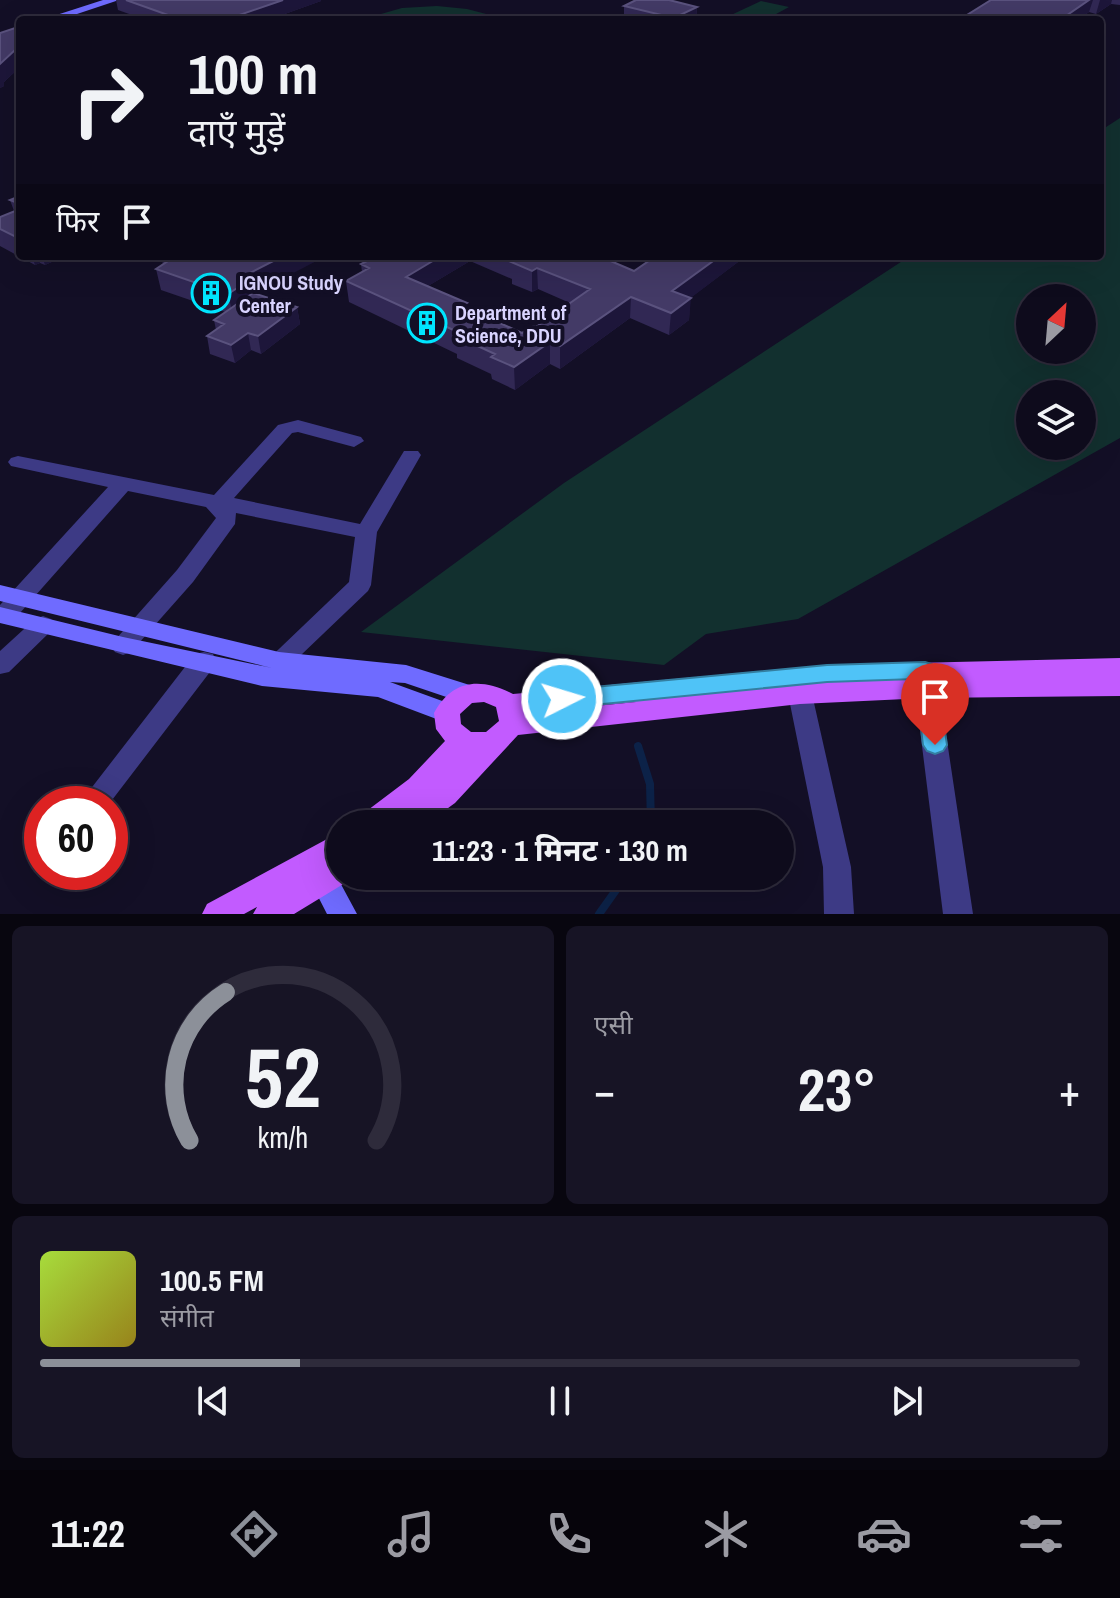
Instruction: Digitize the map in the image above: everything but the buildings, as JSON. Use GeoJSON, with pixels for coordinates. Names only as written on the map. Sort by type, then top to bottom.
{"type":"FeatureCollection","features":[{"type":"Feature","properties":{"kind":"main road"},"geometry":{"type":"LineString","coordinates":[[60,16],[114,0]]}},
{"type":"Feature","properties":{"kind":"main road"},"geometry":{"type":"LineString","coordinates":[[6,606],[43,625],[123,646],[380,688],[447,713]]}},
{"type":"Feature","properties":{"kind":"main road"},"geometry":{"type":"LineString","coordinates":[[6,606],[139,628],[271,669],[406,674],[467,694]]}},
{"type":"Feature","properties":{"kind":"main road"},"geometry":{"type":"LineString","coordinates":[[424,810],[445,795],[504,724],[926,679],[1120,667]]}},
{"type":"Feature","properties":{"kind":"main road"},"geometry":{"type":"LineString","coordinates":[[504,724],[487,692],[467,694],[458,699],[447,713],[449,729],[461,741],[475,745],[504,724],[827,674],[1120,686]]}},
{"type":"Feature","properties":{"kind":"main road"},"geometry":{"type":"LineString","coordinates":[[388,810],[418,787],[461,741]]}},
{"type":"Feature","properties":{"kind":"main road"},"geometry":{"type":"LineString","coordinates":[[231,911],[326,871]]}},
{"type":"Feature","properties":{"kind":"main road"},"geometry":{"type":"LineString","coordinates":[[268,914],[326,871]]}},
{"type":"Feature","properties":{"kind":"main road"},"geometry":{"type":"LineString","coordinates":[[333,890],[342,914]]}},
{"type":"Feature","properties":{"kind":"street"},"geometry":{"type":"LineString","coordinates":[[123,646],[185,576],[227,519],[224,512],[218,509],[219,502],[285,429],[291,426],[354,441]]}},
{"type":"Feature","properties":{"kind":"street"},"geometry":{"type":"LineString","coordinates":[[271,669],[360,585],[366,532],[411,455]]}},
{"type":"Feature","properties":{"kind":"street"},"geometry":{"type":"LineString","coordinates":[[18,462],[366,532]]}},
{"type":"Feature","properties":{"kind":"street"},"geometry":{"type":"LineString","coordinates":[[6,606],[123,483]]}},
{"type":"Feature","properties":{"kind":"street"},"geometry":{"type":"LineString","coordinates":[[0,665],[43,625]]}},
{"type":"Feature","properties":{"kind":"street"},"geometry":{"type":"LineString","coordinates":[[107,786],[204,661]]}},
{"type":"Feature","properties":{"kind":"street"},"geometry":{"type":"LineString","coordinates":[[926,679],[958,914]]}},
{"type":"Feature","properties":{"kind":"street"},"geometry":{"type":"LineString","coordinates":[[800,694],[837,867],[839,914]]}},
{"type":"Feature","properties":{"kind":"green space"},"geometry":{"type":"Polygon","coordinates":[[[761,1],[789,7],[772,16],[729,16],[761,1]]]}},
{"type":"Feature","properties":{"kind":"green space"},"geometry":{"type":"Polygon","coordinates":[[[437,6],[494,16],[374,16],[402,8],[437,6]]]}},
{"type":"Feature","properties":{"kind":"green space"},"geometry":{"type":"Polygon","coordinates":[[[1120,118],[1120,438],[1096,451],[1096,380],[1016,380],[1016,460],[1081,460],[798,619],[706,634],[664,665],[361,632],[564,483],[904,260],[1104,260],[1104,128],[1120,118]]]}},
{"type":"Feature","properties":{"kind":"waterway"},"geometry":{"type":"LineString","coordinates":[[638,746],[650,784],[651,810]]}},
{"type":"Feature","properties":{"kind":"waterway"},"geometry":{"type":"LineString","coordinates":[[599,914],[616,890]]}},
{"type":"Feature","properties":{"kind":"place","name":"IGNOU Study Center"},"geometry":{"type":"Point","coordinates":[211,293]}},
{"type":"Feature","properties":{"kind":"place","name":"Department of Science, DDU"},"geometry":{"type":"Point","coordinates":[427,323]}},
{"type":"Feature","properties":{"kind":"route"},"geometry":{"type":"LineString","coordinates":[[562,699],[827,674],[925,670],[935,745]]}}]}
